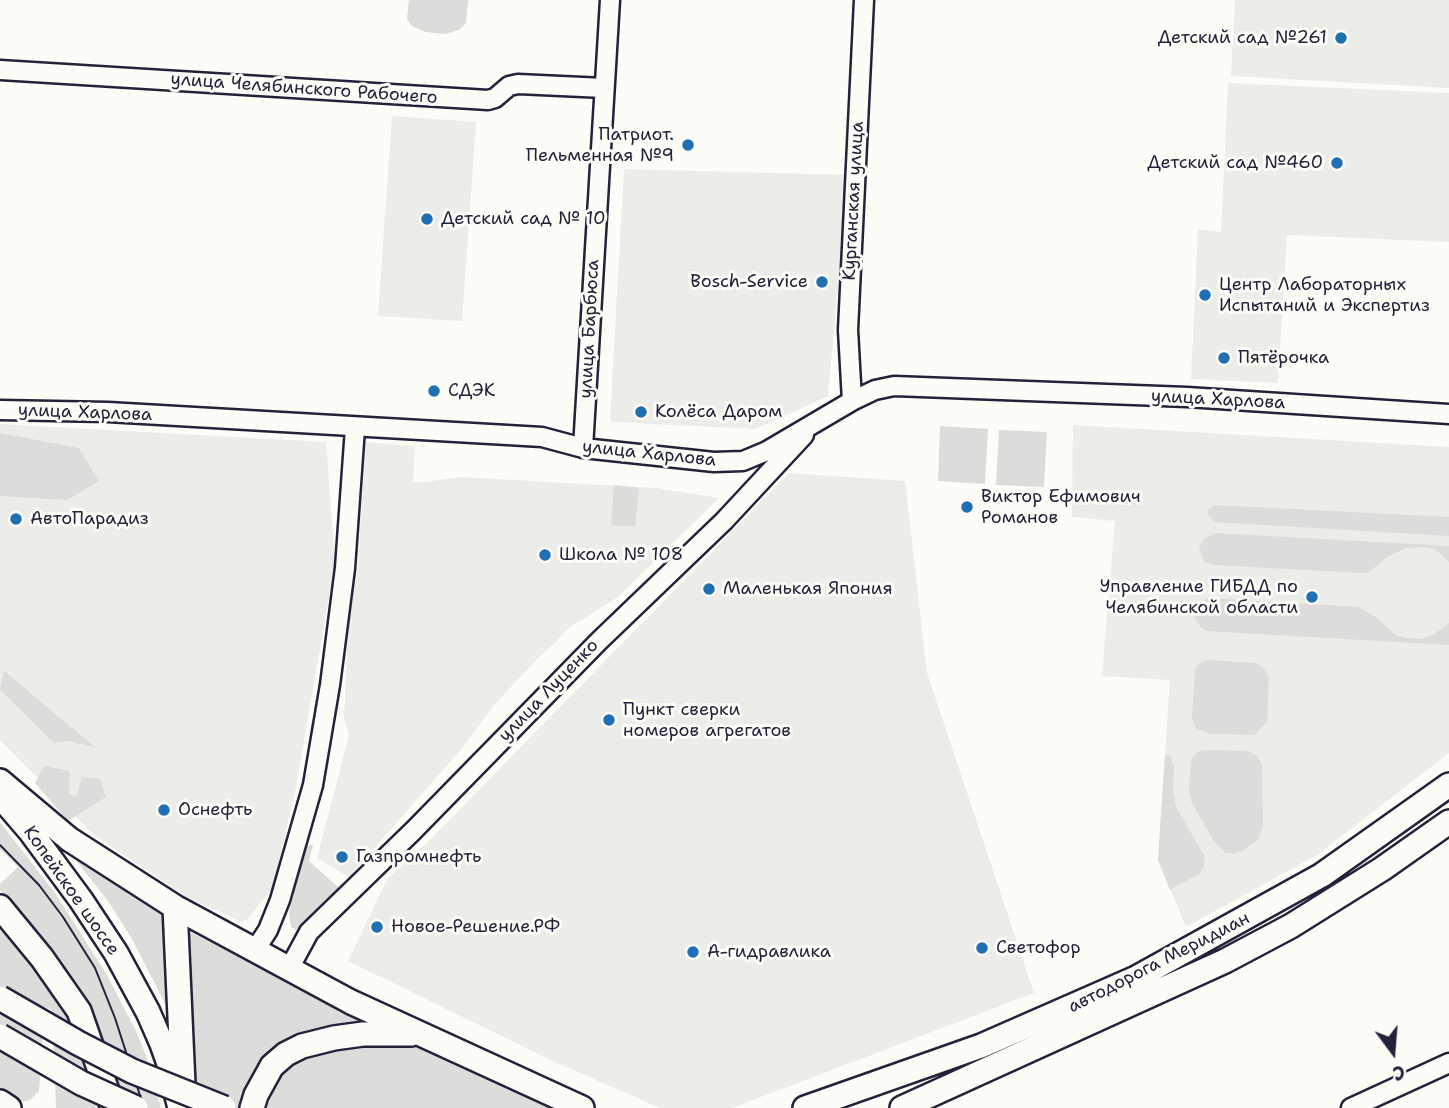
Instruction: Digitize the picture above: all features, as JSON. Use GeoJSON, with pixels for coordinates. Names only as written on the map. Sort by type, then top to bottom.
{"type":"FeatureCollection","features":[{"type":"Feature","properties":{"kind":"main road"},"geometry":{"type":"LineString","coordinates":[[0,781],[69,839],[175,907],[289,970],[582,1108]]}},
{"type":"Feature","properties":{"kind":"main road","name":"автодорога Меридиан"},"geometry":{"type":"LineString","coordinates":[[805,1108],[981,1046],[1136,978],[1322,875],[1449,785]]}},
{"type":"Feature","properties":{"kind":"main road","name":"Копейское шоссе"},"geometry":{"type":"LineString","coordinates":[[0,796],[30,831],[81,900],[116,953],[137,989],[168,1061],[182,1108]]}},
{"type":"Feature","properties":{"kind":"main road","name":"автодорога Меридиан"},"geometry":{"type":"LineString","coordinates":[[906,1105],[1236,956],[1302,920],[1449,822]]}},
{"type":"Feature","properties":{"kind":"main road"},"geometry":{"type":"LineString","coordinates":[[0,907],[42,958],[79,1012],[113,1108]]}},
{"type":"Feature","properties":{"kind":"main road"},"geometry":{"type":"LineString","coordinates":[[175,907],[182,1026],[182,1108]]}},
{"type":"Feature","properties":{"kind":"main road"},"geometry":{"type":"LineString","coordinates":[[0,998],[132,1071],[224,1108]]}},
{"type":"Feature","properties":{"kind":"main road"},"geometry":{"type":"LineString","coordinates":[[252,1108],[259,1087],[272,1066],[286,1054],[302,1046],[363,1034],[421,1034]]}},
{"type":"Feature","properties":{"kind":"main road"},"geometry":{"type":"LineString","coordinates":[[0,1036],[81,1083],[136,1108]]}},
{"type":"Feature","properties":{"kind":"main road"},"geometry":{"type":"LineString","coordinates":[[0,1102],[9,1108]]}},
{"type":"Feature","properties":{"kind":"street","name":"улица Барбюса"},"geometry":{"type":"LineString","coordinates":[[583,448],[610,0]]}},
{"type":"Feature","properties":{"kind":"street","name":"Курганская улица"},"geometry":{"type":"LineString","coordinates":[[852,401],[848,330],[864,0]]}},
{"type":"Feature","properties":{"kind":"street","name":"улица Челябинского Рабочего"},"geometry":{"type":"LineString","coordinates":[[0,69],[488,100],[495,98],[509,86],[518,84],[604,89]]}},
{"type":"Feature","properties":{"kind":"street","name":"улица Харлова"},"geometry":{"type":"LineString","coordinates":[[0,410],[108,412],[542,437],[583,448],[714,462],[743,461],[767,451],[852,401],[875,390],[894,386],[1187,397],[1449,414]]}},
{"type":"Feature","properties":{"kind":"street","name":"улица Луценко"},"geometry":{"type":"LineString","coordinates":[[289,970],[309,932],[413,831],[599,640],[724,521],[818,420]]}},
{"type":"Feature","properties":{"kind":"street"},"geometry":{"type":"LineString","coordinates":[[255,950],[268,930],[280,900],[313,785],[330,685],[345,568],[355,428]]}},
{"type":"Feature","properties":{"kind":"street"},"geometry":{"type":"LineString","coordinates":[[743,461],[751,479],[750,493]]}},
{"type":"Feature","properties":{"kind":"street"},"geometry":{"type":"LineString","coordinates":[[1352,1108],[1449,1063]]}},
{"type":"Feature","properties":{"kind":"shaded area"},"geometry":{"type":"Polygon","coordinates":[[[409,0],[468,0],[466,23],[459,30],[446,34],[425,32],[412,26],[407,19],[409,0]]]}},
{"type":"Feature","properties":{"kind":"shaded area","name":"Детский сад №261"},"geometry":{"type":"Polygon","coordinates":[[[1235,0],[1449,0],[1449,88],[1231,76],[1235,0]]]}},
{"type":"Feature","properties":{"kind":"shaded area","name":"Детский сад №460"},"geometry":{"type":"Polygon","coordinates":[[[1228,83],[1449,93],[1449,242],[1287,235],[1278,383],[1191,379],[1198,229],[1221,232],[1228,83]]]}},
{"type":"Feature","properties":{"kind":"shaded area","name":"Детский сад № 10"},"geometry":{"type":"Polygon","coordinates":[[[392,116],[476,122],[462,321],[378,316],[392,116]]]}},
{"type":"Feature","properties":{"kind":"shaded area"},"geometry":{"type":"Polygon","coordinates":[[[624,169],[848,175],[828,396],[756,429],[610,420],[624,169]]]}},
{"type":"Feature","properties":{"kind":"shaded area"},"geometry":{"type":"Polygon","coordinates":[[[0,424],[326,442],[335,562],[296,787],[273,887],[247,920],[240,921],[188,898],[94,835],[0,740],[0,424]]]}},
{"type":"Feature","properties":{"kind":"shaded area"},"geometry":{"type":"Polygon","coordinates":[[[1073,425],[1449,447],[1449,753],[1317,855],[1186,927],[1158,860],[1170,680],[1102,676],[1115,521],[1072,517],[1073,425]]]}},
{"type":"Feature","properties":{"kind":"shaded area"},"geometry":{"type":"Polygon","coordinates":[[[940,426],[988,429],[985,484],[938,481],[940,426]]]}},
{"type":"Feature","properties":{"kind":"shaded area"},"geometry":{"type":"Polygon","coordinates":[[[999,430],[1047,432],[1044,487],[996,485],[999,430]]]}},
{"type":"Feature","properties":{"kind":"shaded area"},"geometry":{"type":"Polygon","coordinates":[[[0,433],[79,448],[99,481],[67,500],[0,496],[0,433]]]}},
{"type":"Feature","properties":{"kind":"shaded area"},"geometry":{"type":"Polygon","coordinates":[[[366,442],[415,446],[413,482],[460,477],[656,488],[719,498],[618,597],[567,629],[538,658],[493,706],[464,746],[349,877],[317,858],[349,735],[344,719],[349,604],[358,563],[366,442]]]}},
{"type":"Feature","properties":{"kind":"shaded area"},"geometry":{"type":"Polygon","coordinates":[[[789,473],[905,481],[927,673],[1034,993],[732,1108],[660,1108],[555,1062],[348,961],[388,878],[426,844],[789,473]]]}},
{"type":"Feature","properties":{"kind":"shaded area"},"geometry":{"type":"Polygon","coordinates":[[[614,485],[639,488],[635,527],[611,525],[614,485]]]}},
{"type":"Feature","properties":{"kind":"shaded area"},"geometry":{"type":"Polygon","coordinates":[[[1214,505],[1449,517],[1449,536],[1214,522],[1207,513],[1214,505]]]}},
{"type":"Feature","properties":{"kind":"shaded area"},"geometry":{"type":"Polygon","coordinates":[[[1215,533],[1449,546],[1449,562],[1435,549],[1423,547],[1406,548],[1387,557],[1369,572],[1362,573],[1213,565],[1205,562],[1199,550],[1203,539],[1215,533]]]}},
{"type":"Feature","properties":{"kind":"shaded area"},"geometry":{"type":"Polygon","coordinates":[[[1208,598],[1359,607],[1377,618],[1397,636],[1407,638],[1421,639],[1435,634],[1449,623],[1449,645],[1206,631],[1194,616],[1197,605],[1208,598]]]}},
{"type":"Feature","properties":{"kind":"shaded area"},"geometry":{"type":"Polygon","coordinates":[[[1208,660],[1257,663],[1264,669],[1269,678],[1267,722],[1254,735],[1210,734],[1196,728],[1192,719],[1195,669],[1208,660]]]}},
{"type":"Feature","properties":{"kind":"shaded area"},"geometry":{"type":"Polygon","coordinates":[[[4,671],[96,748],[69,741],[54,743],[0,690],[4,671]]]}},
{"type":"Feature","properties":{"kind":"shaded area"},"geometry":{"type":"Polygon","coordinates":[[[1199,751],[1248,751],[1257,756],[1262,765],[1263,825],[1258,840],[1235,854],[1225,853],[1213,840],[1191,801],[1191,759],[1199,751]]]}},
{"type":"Feature","properties":{"kind":"shaded area"},"geometry":{"type":"Polygon","coordinates":[[[1165,755],[1170,755],[1174,768],[1173,791],[1176,807],[1205,857],[1203,869],[1199,874],[1170,890],[1158,860],[1165,755]]]}},
{"type":"Feature","properties":{"kind":"shaded area"},"geometry":{"type":"Polygon","coordinates":[[[44,766],[70,771],[69,794],[76,797],[82,777],[100,779],[106,797],[68,821],[35,783],[44,766]]]}},
{"type":"Feature","properties":{"kind":"shaded area"},"geometry":{"type":"Polygon","coordinates":[[[0,822],[55,893],[107,975],[137,1033],[161,1108],[125,1108],[94,1019],[82,994],[0,890],[0,884],[18,867],[0,849],[0,822]]]}},
{"type":"Feature","properties":{"kind":"shaded area"},"geometry":{"type":"Polygon","coordinates":[[[313,844],[309,861],[339,888],[310,921],[297,930],[291,927],[289,913],[305,847],[313,844]]]}},
{"type":"Feature","properties":{"kind":"shaded area"},"geometry":{"type":"Polygon","coordinates":[[[74,858],[169,919],[176,1025],[132,939],[108,901],[74,858]]]}},
{"type":"Feature","properties":{"kind":"shaded area"},"geometry":{"type":"Polygon","coordinates":[[[0,924],[41,974],[70,1018],[101,1108],[56,1108],[52,1010],[45,1007],[39,1091],[30,1100],[21,1102],[0,1088],[0,924]]]}},
{"type":"Feature","properties":{"kind":"shaded area"},"geometry":{"type":"Polygon","coordinates":[[[184,929],[375,1023],[303,1034],[241,1108],[199,1108],[191,1066],[184,929]]]}},
{"type":"Feature","properties":{"kind":"shaded area"},"geometry":{"type":"Polygon","coordinates":[[[408,1043],[424,1047],[556,1108],[263,1108],[280,1074],[288,1065],[298,1060],[324,1050],[408,1043]]]}},
{"type":"Feature","properties":{"kind":"tram line"},"geometry":{"type":"LineString","coordinates":[[0,845],[39,885],[95,968],[115,1018],[144,1108]]}},
{"type":"Feature","properties":{"kind":"place","name":"Детский сад №261"},"geometry":{"type":"Point","coordinates":[1341,38]}},
{"type":"Feature","properties":{"kind":"place","name":"Патриот. Пельменная №9"},"geometry":{"type":"Point","coordinates":[688,145]}},
{"type":"Feature","properties":{"kind":"place","name":"Детский сад №460"},"geometry":{"type":"Point","coordinates":[1337,163]}},
{"type":"Feature","properties":{"kind":"place","name":"Детский сад № 10"},"geometry":{"type":"Point","coordinates":[427,219]}},
{"type":"Feature","properties":{"kind":"place","name":"Bosch-Service"},"geometry":{"type":"Point","coordinates":[822,282]}},
{"type":"Feature","properties":{"kind":"place","name":"Центр Лабораторных Испытаний и Экспертиз"},"geometry":{"type":"Point","coordinates":[1205,295]}},
{"type":"Feature","properties":{"kind":"place","name":"Пятёрочка"},"geometry":{"type":"Point","coordinates":[1224,358]}},
{"type":"Feature","properties":{"kind":"place","name":"СДЭК"},"geometry":{"type":"Point","coordinates":[434,391]}},
{"type":"Feature","properties":{"kind":"place","name":"Колёса Даром"},"geometry":{"type":"Point","coordinates":[641,412]}},
{"type":"Feature","properties":{"kind":"place","name":"Виктор Ефимович Романов"},"geometry":{"type":"Point","coordinates":[967,507]}},
{"type":"Feature","properties":{"kind":"place","name":"АвтоПарадиз"},"geometry":{"type":"Point","coordinates":[16,519]}},
{"type":"Feature","properties":{"kind":"place","name":"Школа № 108"},"geometry":{"type":"Point","coordinates":[545,555]}},
{"type":"Feature","properties":{"kind":"place","name":"Маленькая Япония"},"geometry":{"type":"Point","coordinates":[709,589]}},
{"type":"Feature","properties":{"kind":"place","name":"Управление ГИБДД по Челябинской области"},"geometry":{"type":"Point","coordinates":[1312,597]}},
{"type":"Feature","properties":{"kind":"place","name":"Пункт сверки номеров агрегатов"},"geometry":{"type":"Point","coordinates":[609,720]}},
{"type":"Feature","properties":{"kind":"place","name":"Оснефть"},"geometry":{"type":"Point","coordinates":[164,810]}},
{"type":"Feature","properties":{"kind":"place","name":"Газпромнефть"},"geometry":{"type":"Point","coordinates":[342,857]}},
{"type":"Feature","properties":{"kind":"place","name":"Новое-Решение.РФ"},"geometry":{"type":"Point","coordinates":[377,927]}},
{"type":"Feature","properties":{"kind":"place","name":"Светофор"},"geometry":{"type":"Point","coordinates":[982,948]}},
{"type":"Feature","properties":{"kind":"place","name":"А-гидравлика"},"geometry":{"type":"Point","coordinates":[693,952]}}]}
